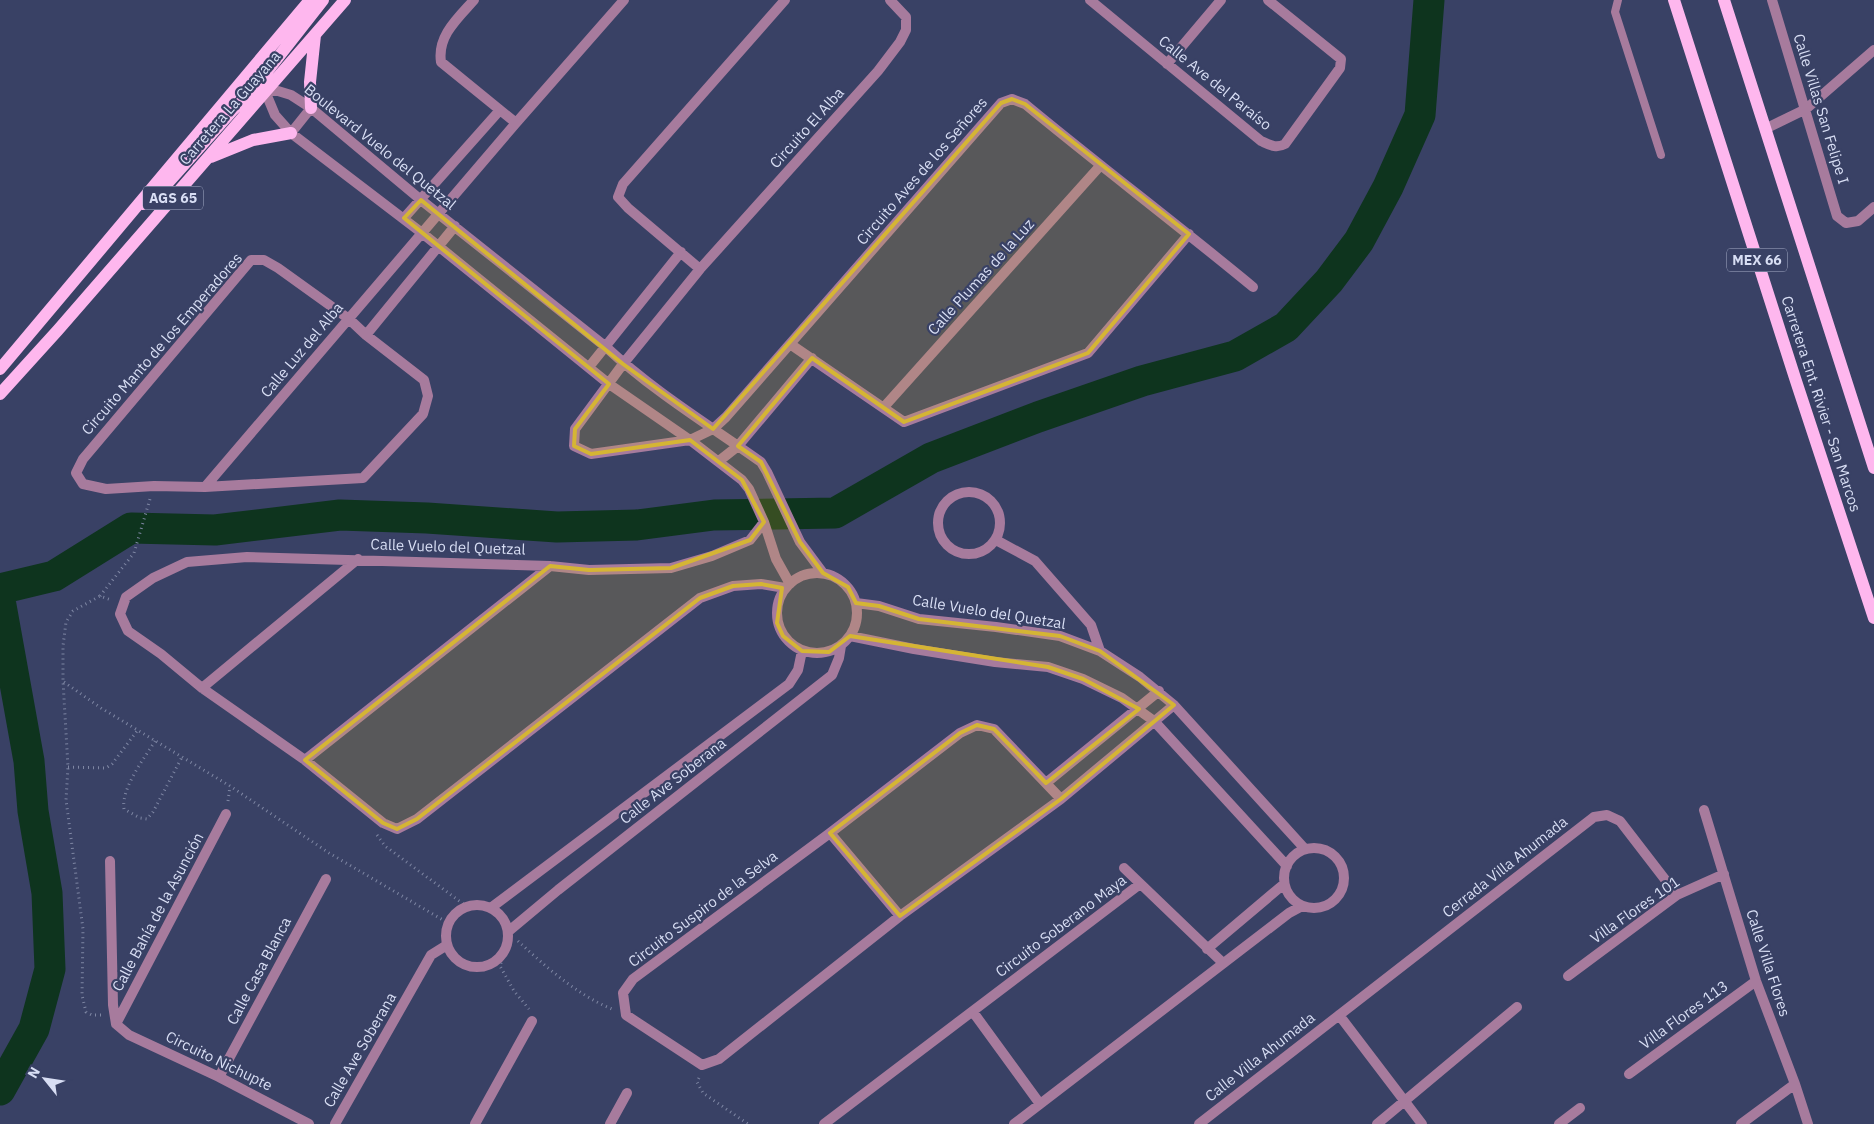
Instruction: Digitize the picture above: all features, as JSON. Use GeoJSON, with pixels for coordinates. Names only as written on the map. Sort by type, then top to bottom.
{"type":"FeatureCollection","features":[{"type":"Feature","properties":{"kind":"main road","name":"Carretera La Guayana"},"geometry":{"type":"LineString","coordinates":[[0,369],[310,0]]}},
{"type":"Feature","properties":{"kind":"main road"},"geometry":{"type":"LineString","coordinates":[[132,211],[156,196],[232,111],[251,93],[265,91],[264,74],[323,0]]}},
{"type":"Feature","properties":{"kind":"main road","name":"Carretera La Guayana"},"geometry":{"type":"LineString","coordinates":[[0,394],[345,0]]}},
{"type":"Feature","properties":{"kind":"main road","name":"Carretera Ent. Rivier - San Marcos"},"geometry":{"type":"LineString","coordinates":[[1674,0],[1794,378],[1874,618]]}},
{"type":"Feature","properties":{"kind":"main road","name":"Carretera Ent. Rivier - San Marcos"},"geometry":{"type":"LineString","coordinates":[[1724,0],[1874,468]]}},
{"type":"Feature","properties":{"kind":"main road"},"geometry":{"type":"LineString","coordinates":[[311,108],[310,82],[315,35]]}},
{"type":"Feature","properties":{"kind":"main road"},"geometry":{"type":"LineString","coordinates":[[208,158],[253,140],[291,133]]}},
{"type":"Feature","properties":{"kind":"street"},"geometry":{"type":"LineString","coordinates":[[474,0],[446,32],[439,51],[441,62],[516,123]]}},
{"type":"Feature","properties":{"kind":"street","name":"Calle Luz del Alba"},"geometry":{"type":"LineString","coordinates":[[205,487],[422,232],[624,0]]}},
{"type":"Feature","properties":{"kind":"street"},"geometry":{"type":"LineString","coordinates":[[700,269],[628,208],[618,197],[623,184],[785,0]]}},
{"type":"Feature","properties":{"kind":"street","name":"Circuito El Alba"},"geometry":{"type":"LineString","coordinates":[[690,440],[592,454],[574,446],[575,429],[623,364],[700,269],[878,70],[900,42],[906,30],[906,17],[890,0]]}},
{"type":"Feature","properties":{"kind":"street","name":"Calle Ave del Paraíso"},"geometry":{"type":"LineString","coordinates":[[1090,0],[1262,141],[1271,146],[1280,146],[1285,144],[1340,68],[1342,59],[1268,0]]}},
{"type":"Feature","properties":{"kind":"street"},"geometry":{"type":"LineString","coordinates":[[1167,64],[1220,0]]}},
{"type":"Feature","properties":{"kind":"street","name":"Calle Villas San Felipe I"},"geometry":{"type":"LineString","coordinates":[[1772,0],[1837,216],[1846,223],[1858,221],[1874,207]]}},
{"type":"Feature","properties":{"kind":"street"},"geometry":{"type":"LineString","coordinates":[[1765,129],[1806,109],[1874,50]]}},
{"type":"Feature","properties":{"kind":"street","name":"Boulevard Vuelo del Quetzal"},"geometry":{"type":"LineString","coordinates":[[265,91],[278,90],[291,94],[311,108],[421,200],[606,347],[623,364],[761,462],[800,542],[823,573]]}},
{"type":"Feature","properties":{"kind":"street"},"geometry":{"type":"LineString","coordinates":[[265,91],[275,115],[291,133],[422,232],[609,384],[690,440],[742,480],[749,489],[764,522],[787,586]]}},
{"type":"Feature","properties":{"kind":"street","name":"Circuito Aves de los Señores"},"geometry":{"type":"LineString","coordinates":[[690,440],[713,429],[726,417],[1001,103],[1012,99],[1025,104],[1253,287]]}},
{"type":"Feature","properties":{"kind":"street"},"geometry":{"type":"LineString","coordinates":[[291,133],[311,108]]}},
{"type":"Feature","properties":{"kind":"street"},"geometry":{"type":"LineString","coordinates":[[404,218],[500,110]]}},
{"type":"Feature","properties":{"kind":"street","name":"Calle Plumas de la Luz"},"geometry":{"type":"LineString","coordinates":[[884,407],[1100,166]]}},
{"type":"Feature","properties":{"kind":"street"},"geometry":{"type":"LineString","coordinates":[[366,335],[454,226]]}},
{"type":"Feature","properties":{"kind":"street"},"geometry":{"type":"LineString","coordinates":[[790,344],[904,422],[1088,353],[1189,234]]}},
{"type":"Feature","properties":{"kind":"street"},"geometry":{"type":"LineString","coordinates":[[589,367],[681,252]]}},
{"type":"Feature","properties":{"kind":"street","name":"Circuito Manto de los Emperadores"},"geometry":{"type":"LineString","coordinates":[[250,260],[264,260],[278,268],[348,319],[366,335],[424,380],[428,396],[423,414],[363,478],[205,487],[154,486],[106,489],[83,484],[76,473],[84,459],[250,260]]}},
{"type":"Feature","properties":{"kind":"street"},"geometry":{"type":"LineString","coordinates":[[718,461],[738,446],[812,358]]}},
{"type":"Feature","properties":{"kind":"street"},"geometry":{"type":"LineString","coordinates":[[979,493],[988,498],[998,512],[1000,523],[996,540],[981,552],[970,554],[960,553],[950,548],[941,537],[938,526],[942,508],[958,494],[979,493]]}},
{"type":"Feature","properties":{"kind":"street","name":"Calle Vuelo del Quetzal"},"geometry":{"type":"LineString","coordinates":[[126,597],[153,578],[187,562],[247,558],[358,559],[550,566],[589,570],[671,568],[712,556],[750,540],[764,522]]}},
{"type":"Feature","properties":{"kind":"street"},"geometry":{"type":"LineString","coordinates":[[996,540],[1035,561],[1091,625],[1100,651]]}},
{"type":"Feature","properties":{"kind":"street"},"geometry":{"type":"LineString","coordinates":[[202,688],[358,559]]}},
{"type":"Feature","properties":{"kind":"street"},"geometry":{"type":"LineString","coordinates":[[305,760],[550,566]]}},
{"type":"Feature","properties":{"kind":"street"},"geometry":{"type":"LineString","coordinates":[[809,573],[823,573],[838,578],[848,587],[856,604],[857,617],[850,636],[841,646],[829,652],[816,654],[802,651],[793,646],[783,636],[777,623],[776,610],[780,596],[795,579],[809,573]]}},
{"type":"Feature","properties":{"kind":"street"},"geometry":{"type":"LineString","coordinates":[[126,597],[120,614],[128,631],[161,654],[202,688],[305,760],[382,823],[397,829],[417,819],[700,598],[733,586],[761,584],[787,586]]}},
{"type":"Feature","properties":{"kind":"street","name":"Calle Vuelo del Quetzal"},"geometry":{"type":"LineString","coordinates":[[856,604],[879,606],[919,619],[1060,636],[1100,651],[1140,677],[1174,705],[1305,849]]}},
{"type":"Feature","properties":{"kind":"street"},"geometry":{"type":"LineString","coordinates":[[850,636],[932,652],[1048,667],[1083,679],[1122,698],[1154,721],[1287,866]]}},
{"type":"Feature","properties":{"kind":"street","name":"Calle Ave Soberana"},"geometry":{"type":"LineString","coordinates":[[509,931],[832,675],[839,658],[841,646]]}},
{"type":"Feature","properties":{"kind":"street","name":"Calle Ave Soberana"},"geometry":{"type":"LineString","coordinates":[[492,907],[789,684],[798,670],[802,651]]}},
{"type":"Feature","properties":{"kind":"street"},"geometry":{"type":"LineString","coordinates":[[1046,783],[1159,691]]}},
{"type":"Feature","properties":{"kind":"street"},"geometry":{"type":"LineString","coordinates":[[626,1015],[702,1065],[719,1059],[900,916],[1060,799],[1174,705]]}},
{"type":"Feature","properties":{"kind":"street","name":"Circuito Suspiro de la Selva"},"geometry":{"type":"LineString","coordinates":[[626,1015],[623,993],[633,979],[830,833],[960,733],[977,725],[994,729],[1060,799]]}},
{"type":"Feature","properties":{"kind":"street","name":"Calle Villa Flores"},"geometry":{"type":"LineString","coordinates":[[1704,810],[1756,981],[1808,1124]]}},
{"type":"Feature","properties":{"kind":"street","name":"Calle Bahía de la Asunción"},"geometry":{"type":"LineString","coordinates":[[116,1024],[226,814]]}},
{"type":"Feature","properties":{"kind":"street","name":"Cerrada Villa Ahumada"},"geometry":{"type":"LineString","coordinates":[[1338,1014],[1594,817],[1607,815],[1620,821],[1677,895]]}},
{"type":"Feature","properties":{"kind":"street"},"geometry":{"type":"LineString","coordinates":[[830,833],[900,916]]}},
{"type":"Feature","properties":{"kind":"street"},"geometry":{"type":"LineString","coordinates":[[1305,849],[1323,849],[1331,852],[1338,858],[1345,875],[1341,892],[1335,900],[1320,908],[1302,906],[1288,893],[1284,884],[1284,874],[1287,866],[1298,852],[1305,849]]}},
{"type":"Feature","properties":{"kind":"street"},"geometry":{"type":"LineString","coordinates":[[110,861],[113,1005],[116,1024]]}},
{"type":"Feature","properties":{"kind":"street"},"geometry":{"type":"LineString","coordinates":[[1124,868],[1140,884]]}},
{"type":"Feature","properties":{"kind":"street","name":"Villa Flores 101"},"geometry":{"type":"LineString","coordinates":[[1568,976],[1677,895],[1724,874]]}},
{"type":"Feature","properties":{"kind":"street","name":"Calle Casa Blanca"},"geometry":{"type":"LineString","coordinates":[[219,1077],[326,879]]}},
{"type":"Feature","properties":{"kind":"street","name":"Circuito Soberano Maya"},"geometry":{"type":"LineString","coordinates":[[824,1124],[1140,884],[1223,963]]}},
{"type":"Feature","properties":{"kind":"street"},"geometry":{"type":"LineString","coordinates":[[1207,949],[1284,884]]}},
{"type":"Feature","properties":{"kind":"street"},"geometry":{"type":"LineString","coordinates":[[479,904],[492,907],[503,917],[509,931],[508,943],[504,954],[495,962],[484,966],[472,967],[457,959],[447,945],[448,923],[456,913],[466,906],[479,904]]}},
{"type":"Feature","properties":{"kind":"street"},"geometry":{"type":"LineString","coordinates":[[1014,1124],[1288,913],[1302,906]]}},
{"type":"Feature","properties":{"kind":"street","name":"Calle Ave Soberana"},"geometry":{"type":"LineString","coordinates":[[335,1124],[431,955],[447,945]]}},
{"type":"Feature","properties":{"kind":"street","name":"Villa Flores 113"},"geometry":{"type":"LineString","coordinates":[[1629,1074],[1756,981]]}},
{"type":"Feature","properties":{"kind":"street"},"geometry":{"type":"LineString","coordinates":[[1377,1124],[1517,1007]]}},
{"type":"Feature","properties":{"kind":"street"},"geometry":{"type":"LineString","coordinates":[[973,1012],[1040,1104]]}},
{"type":"Feature","properties":{"kind":"street"},"geometry":{"type":"LineString","coordinates":[[1338,1014],[1422,1124]]}},
{"type":"Feature","properties":{"kind":"street","name":"Calle Villa Ahumada"},"geometry":{"type":"LineString","coordinates":[[1199,1124],[1338,1014]]}},
{"type":"Feature","properties":{"kind":"street"},"geometry":{"type":"LineString","coordinates":[[475,1124],[532,1021]]}},
{"type":"Feature","properties":{"kind":"street","name":"Circuito Nichupte"},"geometry":{"type":"LineString","coordinates":[[116,1024],[129,1035],[219,1077],[309,1124]]}},
{"type":"Feature","properties":{"kind":"street"},"geometry":{"type":"LineString","coordinates":[[1741,1124],[1795,1084]]}},
{"type":"Feature","properties":{"kind":"street"},"geometry":{"type":"LineString","coordinates":[[610,1124],[627,1093]]}},
{"type":"Feature","properties":{"kind":"street"},"geometry":{"type":"LineString","coordinates":[[1559,1124],[1580,1108]]}},
{"type":"Feature","properties":{"kind":"lane"},"geometry":{"type":"LineString","coordinates":[[1618,0],[1615,12],[1661,155]]}},
{"type":"Feature","properties":{"kind":"path"},"geometry":{"type":"LineString","coordinates":[[113,1005],[100,1015],[92,1015],[86,1012],[82,995],[83,928],[66,800],[68,767],[63,646],[66,622],[73,610],[100,596],[134,553],[154,486]]}},
{"type":"Feature","properties":{"kind":"path"},"geometry":{"type":"LineString","coordinates":[[100,596],[113,601],[126,597]]}},
{"type":"Feature","properties":{"kind":"path"},"geometry":{"type":"LineString","coordinates":[[63,681],[101,708],[230,786],[329,852],[448,923]]}},
{"type":"Feature","properties":{"kind":"path"},"geometry":{"type":"LineString","coordinates":[[68,767],[106,768],[112,764],[138,731]]}},
{"type":"Feature","properties":{"kind":"path"},"geometry":{"type":"LineString","coordinates":[[155,741],[127,789],[123,801],[124,809],[140,818],[147,819],[153,812],[182,757]]}},
{"type":"Feature","properties":{"kind":"path"},"geometry":{"type":"LineString","coordinates":[[382,823],[377,834],[385,846],[466,906]]}},
{"type":"Feature","properties":{"kind":"path"},"geometry":{"type":"LineString","coordinates":[[509,931],[534,955],[588,997],[626,1015]]}},
{"type":"Feature","properties":{"kind":"path"},"geometry":{"type":"LineString","coordinates":[[504,954],[500,966],[514,992],[528,1007],[532,1021]]}},
{"type":"Feature","properties":{"kind":"path"},"geometry":{"type":"LineString","coordinates":[[702,1065],[697,1082],[703,1093],[748,1124]]}},
{"type":"Feature","properties":{"kind":"highlighted area"},"geometry":{"type":"Polygon","coordinates":[[[1012,99],[1025,104],[1189,234],[1088,353],[904,422],[812,358],[738,446],[761,462],[800,542],[823,573],[848,587],[856,603],[879,606],[919,619],[1060,636],[1100,651],[1174,705],[1061,799],[900,916],[830,833],[960,733],[977,725],[994,729],[1046,783],[1139,709],[1083,679],[1048,667],[850,636],[829,652],[802,651],[783,636],[777,623],[782,588],[761,584],[733,586],[700,598],[417,819],[397,829],[383,823],[305,760],[550,566],[589,570],[671,568],[750,540],[764,522],[742,480],[690,440],[591,454],[574,446],[575,429],[609,384],[404,218],[421,200],[623,364],[713,429],[1001,103],[1012,99]]]}},
{"type":"Feature","properties":{"kind":"waterway"},"geometry":{"type":"LineString","coordinates":[[0,589],[54,576],[131,528],[215,530],[340,515],[427,518],[557,527],[637,525],[714,515],[835,513],[931,458],[1038,417],[1142,381],[1235,356],[1286,327],[1329,281],[1359,241],[1388,187],[1420,115],[1429,0]]}},
{"type":"Feature","properties":{"kind":"waterway"},"geometry":{"type":"LineString","coordinates":[[0,600],[29,761],[33,811],[47,893],[50,969],[34,1029],[0,1090]]}}]}
